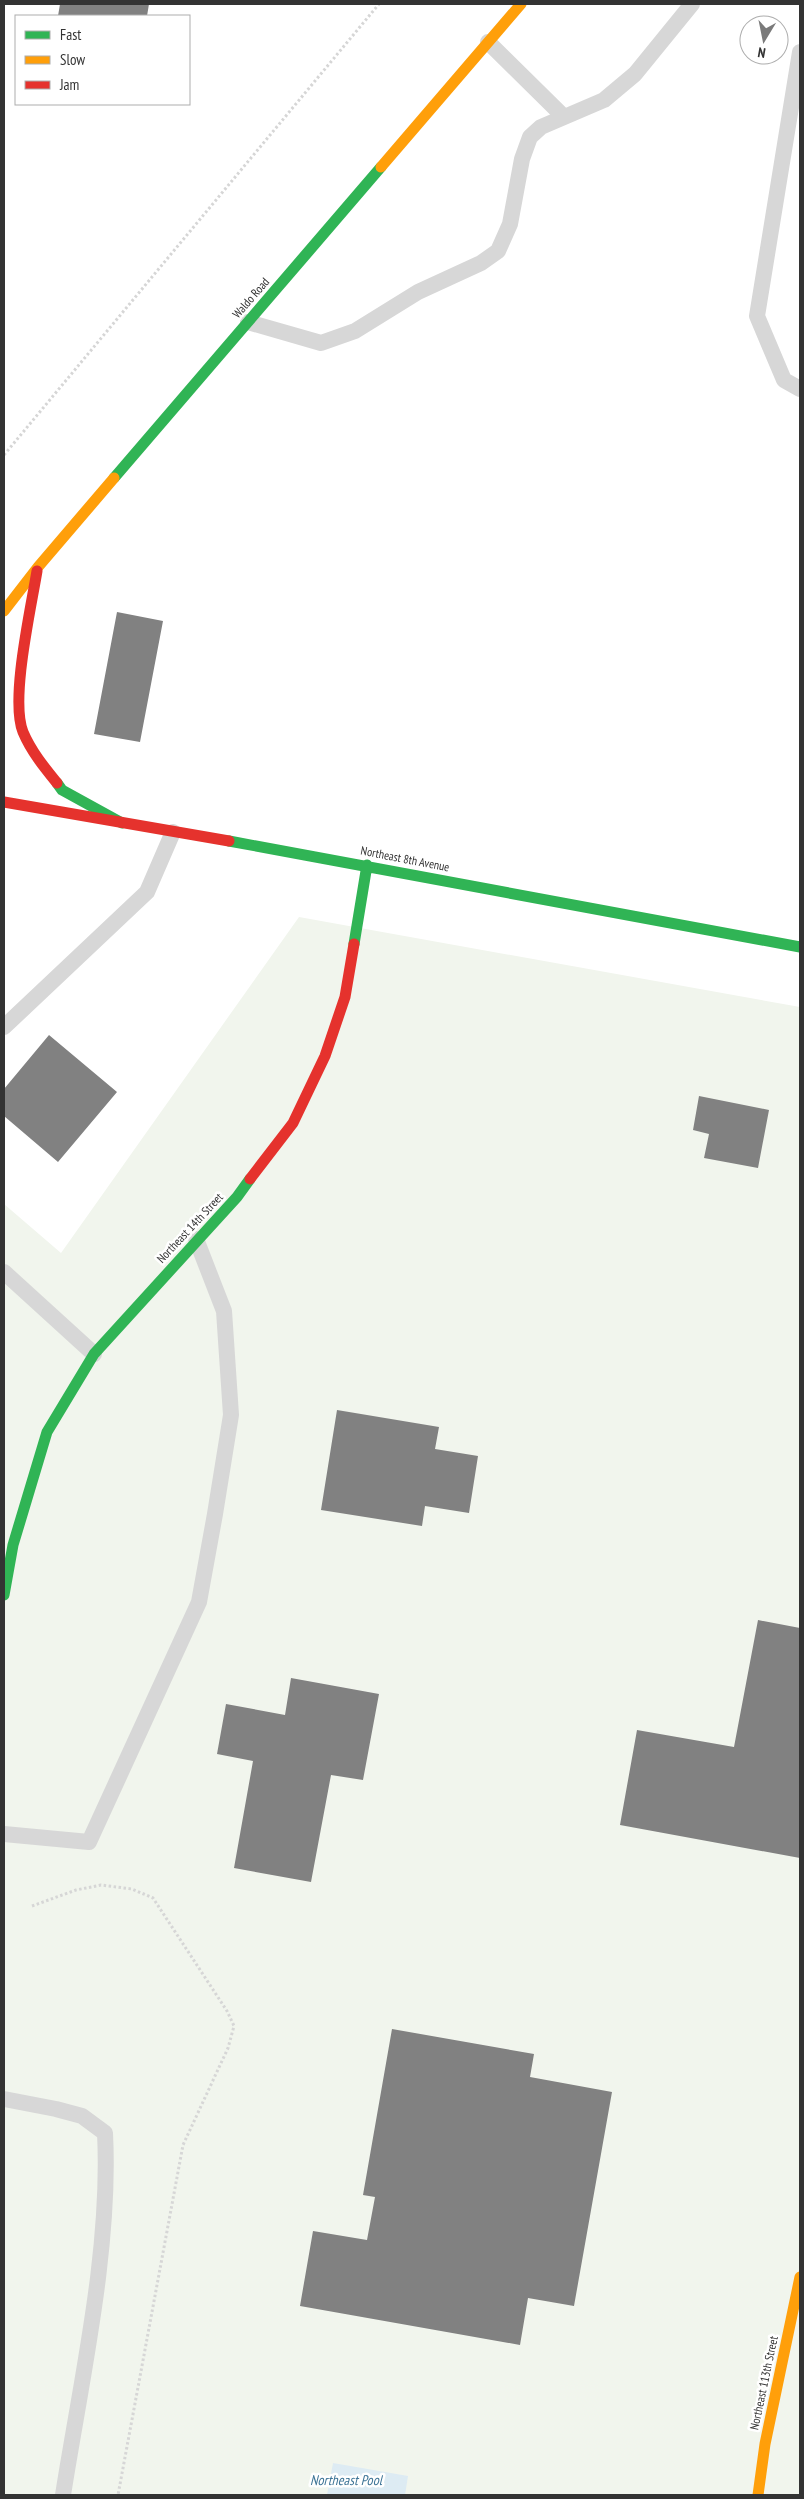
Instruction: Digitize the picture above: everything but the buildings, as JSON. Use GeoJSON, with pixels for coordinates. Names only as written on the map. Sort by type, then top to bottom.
{"type":"FeatureCollection","features":[{"type":"Feature","properties":{"kind":"main road","name":"Waldo Road"},"geometry":{"type":"LineString","coordinates":[[4,611],[38,567],[521,4]]}},
{"type":"Feature","properties":{"kind":"main road"},"geometry":{"type":"LineString","coordinates":[[38,567],[18,691],[22,730],[38,761],[62,790],[122,823]]}},
{"type":"Feature","properties":{"kind":"main road","name":"Northeast 8th Avenue"},"geometry":{"type":"LineString","coordinates":[[4,802],[367,865],[800,947]]}},
{"type":"Feature","properties":{"kind":"main road","name":"Northeast 14th Street"},"geometry":{"type":"LineString","coordinates":[[4,1592],[13,1545],[47,1432],[94,1354],[196,1239],[237,1197],[293,1123],[325,1056],[344,997],[367,865]]}},
{"type":"Feature","properties":{"kind":"main road","name":"Northeast 113th Street"},"geometry":{"type":"LineString","coordinates":[[758,2495],[765,2444],[800,2277]]}},
{"type":"Feature","properties":{"kind":"lane"},"geometry":{"type":"LineString","coordinates":[[248,322],[321,343],[355,330],[418,292],[482,263],[498,252],[510,224],[522,159],[530,137],[541,127],[563,116],[604,100],[635,74],[692,4]]}},
{"type":"Feature","properties":{"kind":"lane"},"geometry":{"type":"LineString","coordinates":[[488,42],[563,116]]}},
{"type":"Feature","properties":{"kind":"lane"},"geometry":{"type":"LineString","coordinates":[[800,52],[757,316],[784,380],[800,389]]}},
{"type":"Feature","properties":{"kind":"lane"},"geometry":{"type":"LineString","coordinates":[[4,1027],[147,892],[155,878],[173,832]]}},
{"type":"Feature","properties":{"kind":"lane"},"geometry":{"type":"LineString","coordinates":[[4,1834],[89,1842],[199,1602],[231,1415],[224,1311],[196,1239]]}},
{"type":"Feature","properties":{"kind":"lane"},"geometry":{"type":"LineString","coordinates":[[4,1272],[94,1354]]}},
{"type":"Feature","properties":{"kind":"lane"},"geometry":{"type":"LineString","coordinates":[[4,2099],[82,2116],[105,2133],[106,2159],[101,2242],[63,2495]]}},
{"type":"Feature","properties":{"kind":"path"},"geometry":{"type":"LineString","coordinates":[[4,455],[379,4]]}},
{"type":"Feature","properties":{"kind":"path"},"geometry":{"type":"LineString","coordinates":[[32,1906],[76,1890],[101,1885],[132,1889],[153,1898],[227,2011],[234,2026],[228,2048],[183,2145],[118,2495]]}},
{"type":"Feature","properties":{"kind":"shaded area"},"geometry":{"type":"Polygon","coordinates":[[[299,917],[800,1007],[800,2495],[4,2495],[4,1204],[61,1253],[299,917]]]}},
{"type":"Feature","properties":{"kind":"water","name":"Northeast Pool"},"geometry":{"type":"Polygon","coordinates":[[[333,2463],[408,2476],[405,2495],[327,2495],[333,2463]]]}},
{"type":"Feature","properties":{"kind":"traffic: fast"},"geometry":{"type":"LineString","coordinates":[[114,478],[381,167]]}},
{"type":"Feature","properties":{"kind":"traffic: fast"},"geometry":{"type":"LineString","coordinates":[[57,783],[62,790],[122,823]]}},
{"type":"Feature","properties":{"kind":"traffic: fast"},"geometry":{"type":"LineString","coordinates":[[229,841],[800,947]]}},
{"type":"Feature","properties":{"kind":"traffic: fast"},"geometry":{"type":"LineString","coordinates":[[354,944],[367,865]]}},
{"type":"Feature","properties":{"kind":"traffic: fast"},"geometry":{"type":"LineString","coordinates":[[4,1595],[13,1545],[47,1432],[94,1354],[237,1197],[250,1179]]}},
{"type":"Feature","properties":{"kind":"traffic: slow"},"geometry":{"type":"LineString","coordinates":[[381,167],[521,4]]}},
{"type":"Feature","properties":{"kind":"traffic: slow"},"geometry":{"type":"LineString","coordinates":[[4,611],[38,567],[114,478]]}},
{"type":"Feature","properties":{"kind":"traffic: slow"},"geometry":{"type":"LineString","coordinates":[[758,2495],[765,2444],[800,2277]]}},
{"type":"Feature","properties":{"kind":"traffic: jam"},"geometry":{"type":"LineString","coordinates":[[37,571],[20,677],[20,717],[23,732],[30,746],[57,783]]}},
{"type":"Feature","properties":{"kind":"traffic: jam"},"geometry":{"type":"LineString","coordinates":[[4,802],[229,841]]}},
{"type":"Feature","properties":{"kind":"traffic: jam"},"geometry":{"type":"LineString","coordinates":[[250,1179],[293,1123],[325,1056],[345,997],[354,944]]}}]}
